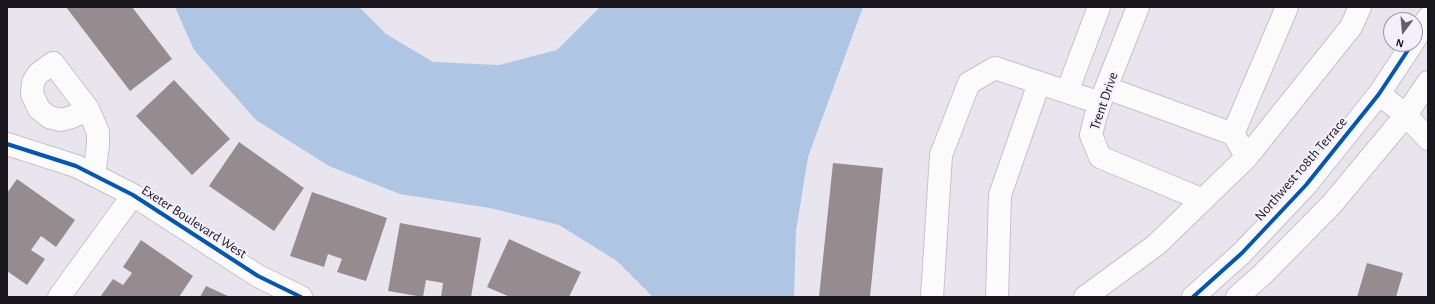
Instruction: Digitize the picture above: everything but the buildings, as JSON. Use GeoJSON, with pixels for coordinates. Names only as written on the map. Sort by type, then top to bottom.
{"type":"FeatureCollection","features":[{"type":"Feature","properties":{"kind":"street"},"geometry":{"type":"LineString","coordinates":[[1067,92],[1100,7]]}},
{"type":"Feature","properties":{"kind":"street","name":"Trent Drive"},"geometry":{"type":"LineString","coordinates":[[1138,7],[1095,118],[1091,135],[1100,157],[1203,200]]}},
{"type":"Feature","properties":{"kind":"street"},"geometry":{"type":"LineString","coordinates":[[1233,134],[1287,7]]}},
{"type":"Feature","properties":{"kind":"street"},"geometry":{"type":"LineString","coordinates":[[1085,297],[1156,245],[1247,157],[1351,27],[1360,7]]}},
{"type":"Feature","properties":{"kind":"street","name":"Northwest 108th Terrace"},"geometry":{"type":"LineString","coordinates":[[1193,297],[1242,253],[1306,184],[1379,94],[1407,52]]}},
{"type":"Feature","properties":{"kind":"street"},"geometry":{"type":"LineString","coordinates":[[932,297],[941,155],[969,83],[995,68],[1067,92],[1104,96],[1233,134],[1247,157]]}},
{"type":"Feature","properties":{"kind":"street"},"geometry":{"type":"LineString","coordinates":[[1237,297],[1262,275],[1332,204],[1406,115],[1428,82]]}},
{"type":"Feature","properties":{"kind":"street"},"geometry":{"type":"LineString","coordinates":[[997,297],[1000,195],[1039,83]]}},
{"type":"Feature","properties":{"kind":"street"},"geometry":{"type":"LineString","coordinates":[[1379,94],[1406,115],[1428,139]]}},
{"type":"Feature","properties":{"kind":"street"},"geometry":{"type":"LineString","coordinates":[[88,109],[98,132],[98,145],[94,175]]}},
{"type":"Feature","properties":{"kind":"street","name":"Exeter Boulevard West"},"geometry":{"type":"LineString","coordinates":[[7,144],[76,166],[133,195],[258,276],[301,297]]}},
{"type":"Feature","properties":{"kind":"street"},"geometry":{"type":"LineString","coordinates":[[59,297],[133,195]]}},
{"type":"Feature","properties":{"kind":"water"},"geometry":{"type":"Polygon","coordinates":[[[175,7],[359,7],[386,34],[433,62],[499,65],[557,50],[600,7],[863,7],[808,157],[796,231],[794,297],[653,297],[617,261],[559,225],[490,208],[400,194],[329,166],[256,120],[194,50],[175,7]]]}},
{"type":"Feature","properties":{"kind":"cycle path"},"geometry":{"type":"LineString","coordinates":[[1193,297],[1242,253],[1306,185],[1379,94],[1407,52]]}},
{"type":"Feature","properties":{"kind":"cycle path"},"geometry":{"type":"LineString","coordinates":[[7,144],[76,166],[133,195],[258,276],[301,297]]}}]}
